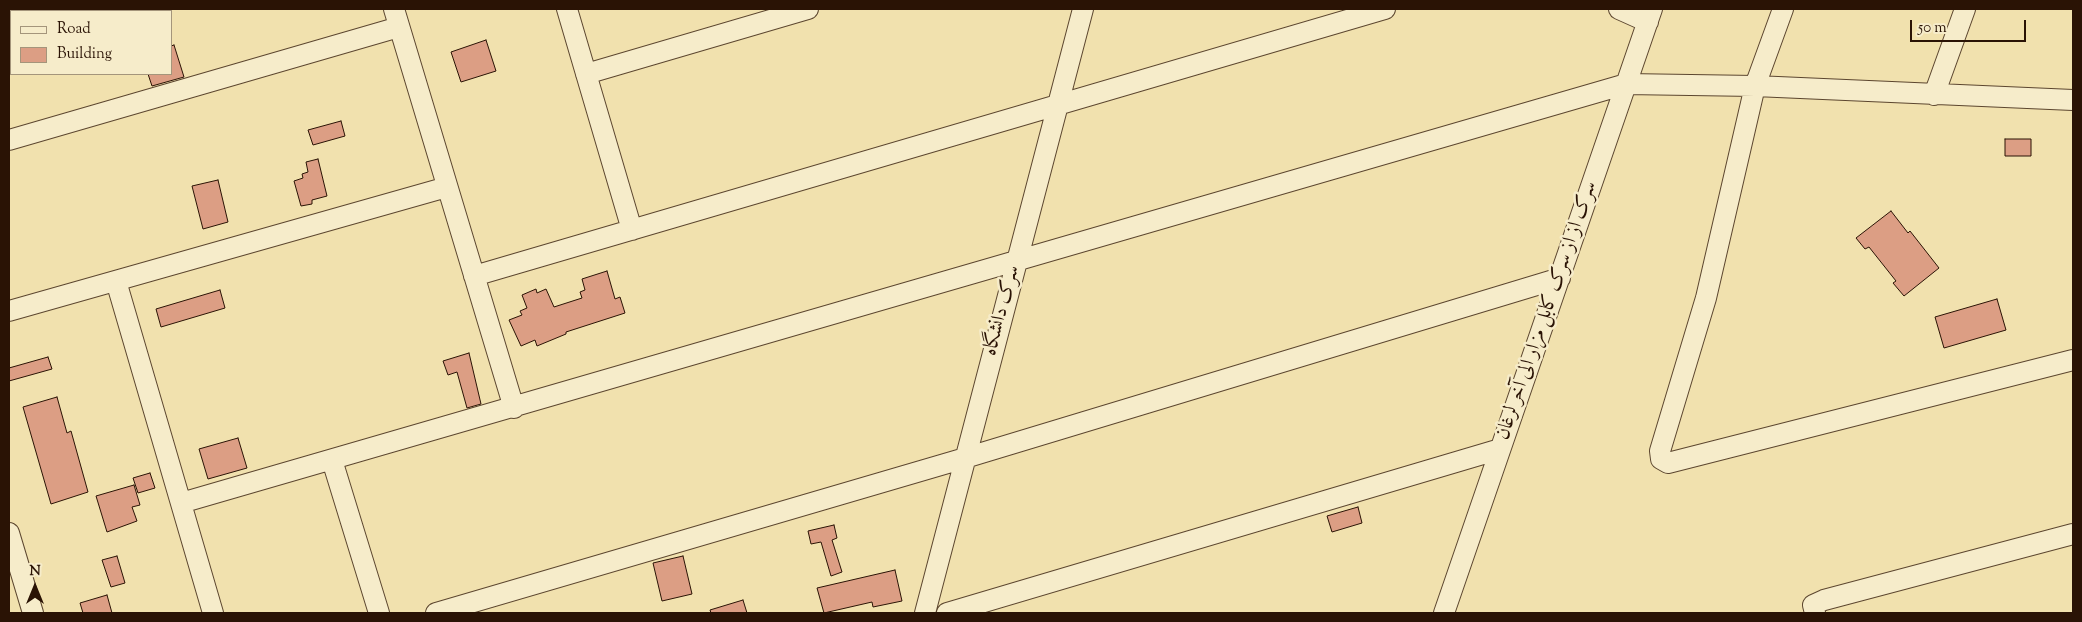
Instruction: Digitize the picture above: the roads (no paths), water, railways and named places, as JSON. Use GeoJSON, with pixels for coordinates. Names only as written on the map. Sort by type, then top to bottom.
{"type":"FeatureCollection","features":[{"type":"Feature","properties":{"kind":"street"},"geometry":{"type":"LineString","coordinates":[[567,9],[632,230]]}},
{"type":"Feature","properties":{"kind":"street"},"geometry":{"type":"LineString","coordinates":[[586,74],[808,9]]}},
{"type":"Feature","properties":{"kind":"street","name":"سرک دانشگاه"},"geometry":{"type":"LineString","coordinates":[[925,613],[1015,262],[1083,9]]}},
{"type":"Feature","properties":{"kind":"street"},"geometry":{"type":"LineString","coordinates":[[474,276],[1385,9]]}},
{"type":"Feature","properties":{"kind":"street"},"geometry":{"type":"LineString","coordinates":[[1619,9],[1650,15]]}},
{"type":"Feature","properties":{"kind":"street"},"geometry":{"type":"LineString","coordinates":[[1783,9],[1755,86],[1706,298],[1660,451],[1661,459],[1668,463],[2073,360]]}},
{"type":"Feature","properties":{"kind":"street"},"geometry":{"type":"LineString","coordinates":[[1934,95],[1966,9]]}},
{"type":"Feature","properties":{"kind":"street","name":"سرک از از سرک کابل مزار الی آخر لرغان"},"geometry":{"type":"LineString","coordinates":[[1443,613],[1650,15]]}},
{"type":"Feature","properties":{"kind":"street"},"geometry":{"type":"LineString","coordinates":[[9,140],[396,18],[514,408]]}},
{"type":"Feature","properties":{"kind":"street"},"geometry":{"type":"LineString","coordinates":[[181,503],[1626,84],[1755,86],[2073,100]]}},
{"type":"Feature","properties":{"kind":"street"},"geometry":{"type":"LineString","coordinates":[[9,311],[447,187]]}},
{"type":"Feature","properties":{"kind":"street"},"geometry":{"type":"LineString","coordinates":[[436,613],[965,458],[1560,278]]}},
{"type":"Feature","properties":{"kind":"street"},"geometry":{"type":"LineString","coordinates":[[116,280],[214,613]]}},
{"type":"Feature","properties":{"kind":"street"},"geometry":{"type":"LineString","coordinates":[[948,613],[1500,449]]}},
{"type":"Feature","properties":{"kind":"street"},"geometry":{"type":"LineString","coordinates":[[332,460],[379,613]]}},
{"type":"Feature","properties":{"kind":"street"},"geometry":{"type":"LineString","coordinates":[[9,533],[33,613]]}},
{"type":"Feature","properties":{"kind":"street"},"geometry":{"type":"LineString","coordinates":[[1815,613],[1813,605],[1824,600],[2073,534]]}}]}
